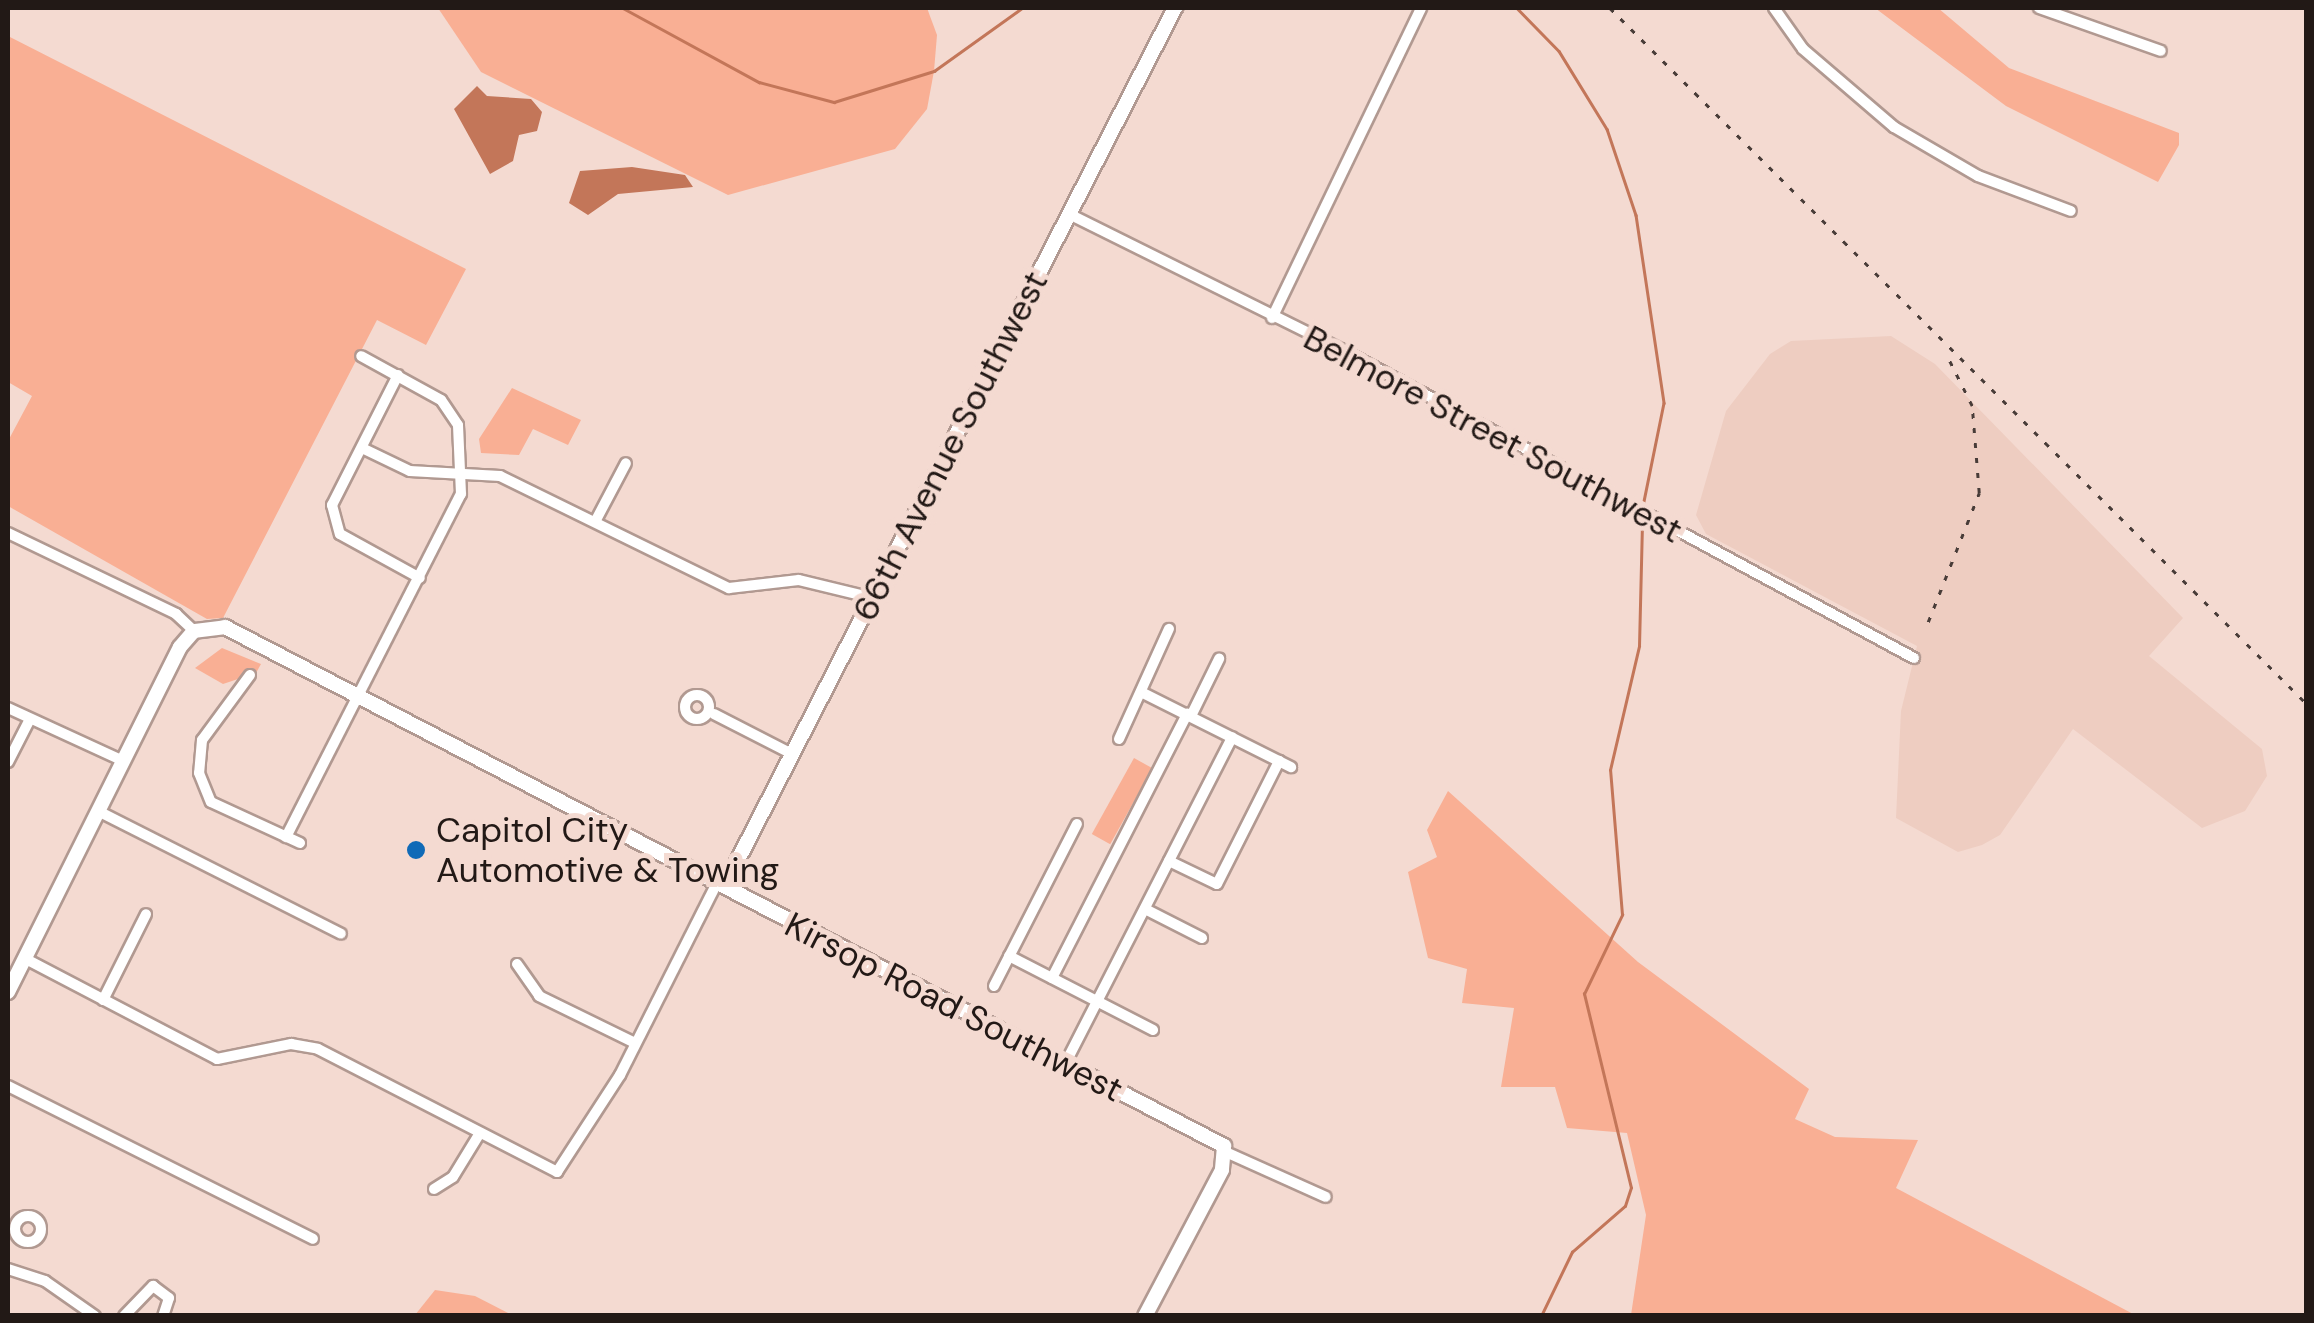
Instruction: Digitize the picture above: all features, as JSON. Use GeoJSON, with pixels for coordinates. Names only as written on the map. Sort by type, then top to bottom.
{"type":"FeatureCollection","features":[{"type":"Feature","properties":{"kind":"street","name":"66th Avenue Southwest"},"geometry":{"type":"LineString","coordinates":[[480,1133],[560,1171],[635,1043],[792,754],[1175,8]]}},
{"type":"Feature","properties":{"kind":"street"},"geometry":{"type":"LineString","coordinates":[[1272,318],[1420,8]]}},
{"type":"Feature","properties":{"kind":"street"},"geometry":{"type":"LineString","coordinates":[[1774,8],[1815,60],[1894,126],[1978,176],[2071,211]]}},
{"type":"Feature","properties":{"kind":"street"},"geometry":{"type":"LineString","coordinates":[[2039,8],[2161,50]]}},
{"type":"Feature","properties":{"kind":"street","name":"Belmore Street Southwest"},"geometry":{"type":"LineString","coordinates":[[1069,214],[1914,658]]}},
{"type":"Feature","properties":{"kind":"street"},"geometry":{"type":"LineString","coordinates":[[286,836],[420,578],[464,471],[458,425],[440,400],[361,356]]}},
{"type":"Feature","properties":{"kind":"street"},"geometry":{"type":"LineString","coordinates":[[398,375],[332,505],[340,534],[420,578]]}},
{"type":"Feature","properties":{"kind":"street"},"geometry":{"type":"LineString","coordinates":[[362,448],[410,471],[500,476],[729,588],[800,580],[873,598]]}},
{"type":"Feature","properties":{"kind":"street"},"geometry":{"type":"LineString","coordinates":[[596,520],[626,464]]}},
{"type":"Feature","properties":{"kind":"street"},"geometry":{"type":"LineString","coordinates":[[8,534],[176,614],[194,631],[123,761],[8,992]]}},
{"type":"Feature","properties":{"kind":"street","name":"Kirsop Road Southwest"},"geometry":{"type":"LineString","coordinates":[[194,631],[225,627],[722,883],[1228,1152]]}},
{"type":"Feature","properties":{"kind":"street"},"geometry":{"type":"LineString","coordinates":[[1119,739],[1169,629]]}},
{"type":"Feature","properties":{"kind":"street"},"geometry":{"type":"LineString","coordinates":[[1052,978],[1219,659]]}},
{"type":"Feature","properties":{"kind":"street"},"geometry":{"type":"LineString","coordinates":[[250,675],[196,759],[211,802],[300,843]]}},
{"type":"Feature","properties":{"kind":"street"},"geometry":{"type":"LineString","coordinates":[[1140,692],[1291,767]]}},
{"type":"Feature","properties":{"kind":"street"},"geometry":{"type":"LineString","coordinates":[[8,708],[123,761]]}},
{"type":"Feature","properties":{"kind":"street"},"geometry":{"type":"LineString","coordinates":[[714,714],[792,754]]}},
{"type":"Feature","properties":{"kind":"street"},"geometry":{"type":"LineString","coordinates":[[8,762],[30,719]]}},
{"type":"Feature","properties":{"kind":"street"},"geometry":{"type":"LineString","coordinates":[[1065,1064],[1232,737]]}},
{"type":"Feature","properties":{"kind":"street"},"geometry":{"type":"LineString","coordinates":[[1169,860],[1217,884],[1279,761]]}},
{"type":"Feature","properties":{"kind":"street"},"geometry":{"type":"LineString","coordinates":[[98,811],[342,934]]}},
{"type":"Feature","properties":{"kind":"street"},"geometry":{"type":"LineString","coordinates":[[994,986],[1077,824]]}},
{"type":"Feature","properties":{"kind":"street"},"geometry":{"type":"LineString","coordinates":[[1144,909],[1202,938]]}},
{"type":"Feature","properties":{"kind":"street"},"geometry":{"type":"LineString","coordinates":[[103,1000],[146,914]]}},
{"type":"Feature","properties":{"kind":"street"},"geometry":{"type":"LineString","coordinates":[[1010,956],[1154,1030]]}},
{"type":"Feature","properties":{"kind":"street"},"geometry":{"type":"LineString","coordinates":[[24,958],[218,1059],[267,1042],[318,1050],[480,1133],[454,1176],[434,1189]]}},
{"type":"Feature","properties":{"kind":"street"},"geometry":{"type":"LineString","coordinates":[[517,964],[538,996],[635,1043]]}},
{"type":"Feature","properties":{"kind":"street"},"geometry":{"type":"LineString","coordinates":[[8,1086],[313,1238]]}},
{"type":"Feature","properties":{"kind":"street"},"geometry":{"type":"LineString","coordinates":[[1145,1316],[1228,1152],[1326,1198]]}},
{"type":"Feature","properties":{"kind":"street"},"geometry":{"type":"LineString","coordinates":[[22,1247],[12,1271],[95,1316]]}},
{"type":"Feature","properties":{"kind":"street"},"geometry":{"type":"LineString","coordinates":[[124,1316],[153,1286],[169,1298],[162,1316]]}},
{"type":"Feature","properties":{"kind":"shaded area"},"geometry":{"type":"Polygon","coordinates":[[[438,8],[927,8],[937,35],[934,71],[927,109],[895,149],[728,195],[481,72],[438,8]]]}},
{"type":"Feature","properties":{"kind":"shaded area"},"geometry":{"type":"Polygon","coordinates":[[[1875,8],[1938,8],[2009,68],[2179,133],[2179,145],[2158,182],[2006,106],[1875,8]]]}},
{"type":"Feature","properties":{"kind":"shaded area"},"geometry":{"type":"Polygon","coordinates":[[[8,36],[466,269],[426,345],[377,320],[223,618],[207,619],[8,506],[8,441],[32,396],[8,382],[8,36]]]}},
{"type":"Feature","properties":{"kind":"shaded area"},"geometry":{"type":"Polygon","coordinates":[[[477,86],[487,96],[531,99],[542,112],[537,131],[519,135],[513,161],[490,174],[454,109],[477,86]]]}},
{"type":"Feature","properties":{"kind":"shaded area"},"geometry":{"type":"Polygon","coordinates":[[[632,167],[685,175],[693,187],[618,194],[588,215],[569,203],[580,171],[632,167]]]}},
{"type":"Feature","properties":{"kind":"shaded area"},"geometry":{"type":"Polygon","coordinates":[[[1891,336],[1935,364],[2183,618],[2149,656],[2262,749],[2267,776],[2245,811],[2202,828],[2073,729],[2000,835],[1982,845],[1958,852],[1896,818],[1901,711],[1917,646],[1706,534],[1696,515],[1726,411],[1770,354],[1791,341],[1891,336]]]}},
{"type":"Feature","properties":{"kind":"shaded area"},"geometry":{"type":"Polygon","coordinates":[[[512,388],[581,420],[568,445],[533,429],[519,455],[481,453],[479,439],[512,388]]]}},
{"type":"Feature","properties":{"kind":"shaded area"},"geometry":{"type":"Polygon","coordinates":[[[222,648],[261,664],[256,673],[223,684],[195,668],[222,648]]]}},
{"type":"Feature","properties":{"kind":"shaded area"},"geometry":{"type":"Polygon","coordinates":[[[1134,758],[1152,768],[1110,844],[1092,834],[1134,758]]]}},
{"type":"Feature","properties":{"kind":"shaded area"},"geometry":{"type":"Polygon","coordinates":[[[1448,791],[1638,962],[1809,1089],[1795,1119],[1835,1137],[1918,1140],[1896,1188],[2135,1315],[1631,1315],[1646,1215],[1627,1133],[1567,1128],[1555,1087],[1501,1087],[1514,1008],[1462,1003],[1467,969],[1428,958],[1408,872],[1437,857],[1427,830],[1448,791]]]}},
{"type":"Feature","properties":{"kind":"shaded area"},"geometry":{"type":"Polygon","coordinates":[[[435,1290],[475,1296],[512,1315],[415,1315],[435,1290]]]}},
{"type":"Feature","properties":{"kind":"waterway"},"geometry":{"type":"LineString","coordinates":[[623,8],[759,82],[834,102],[934,71],[1022,8]]}},
{"type":"Feature","properties":{"kind":"waterway"},"geometry":{"type":"LineString","coordinates":[[1517,8],[1559,51],[1607,129],[1636,215],[1664,403],[1643,506]]}},
{"type":"Feature","properties":{"kind":"waterway"},"geometry":{"type":"LineString","coordinates":[[1541,1316],[1572,1252],[1625,1206],[1631,1188],[1584,994],[1622,915],[1610,770],[1639,646],[1642,520]]}},
{"type":"Feature","properties":{"kind":"railway"},"geometry":{"type":"LineString","coordinates":[[1610,8],[2306,703]]}},
{"type":"Feature","properties":{"kind":"railway"},"geometry":{"type":"LineString","coordinates":[[1928,622],[1979,493],[1972,406],[1946,354]]}},
{"type":"Feature","properties":{"kind":"place","name":"Capitol City Automotive & Towing"},"geometry":{"type":"Point","coordinates":[416,850]}}]}
